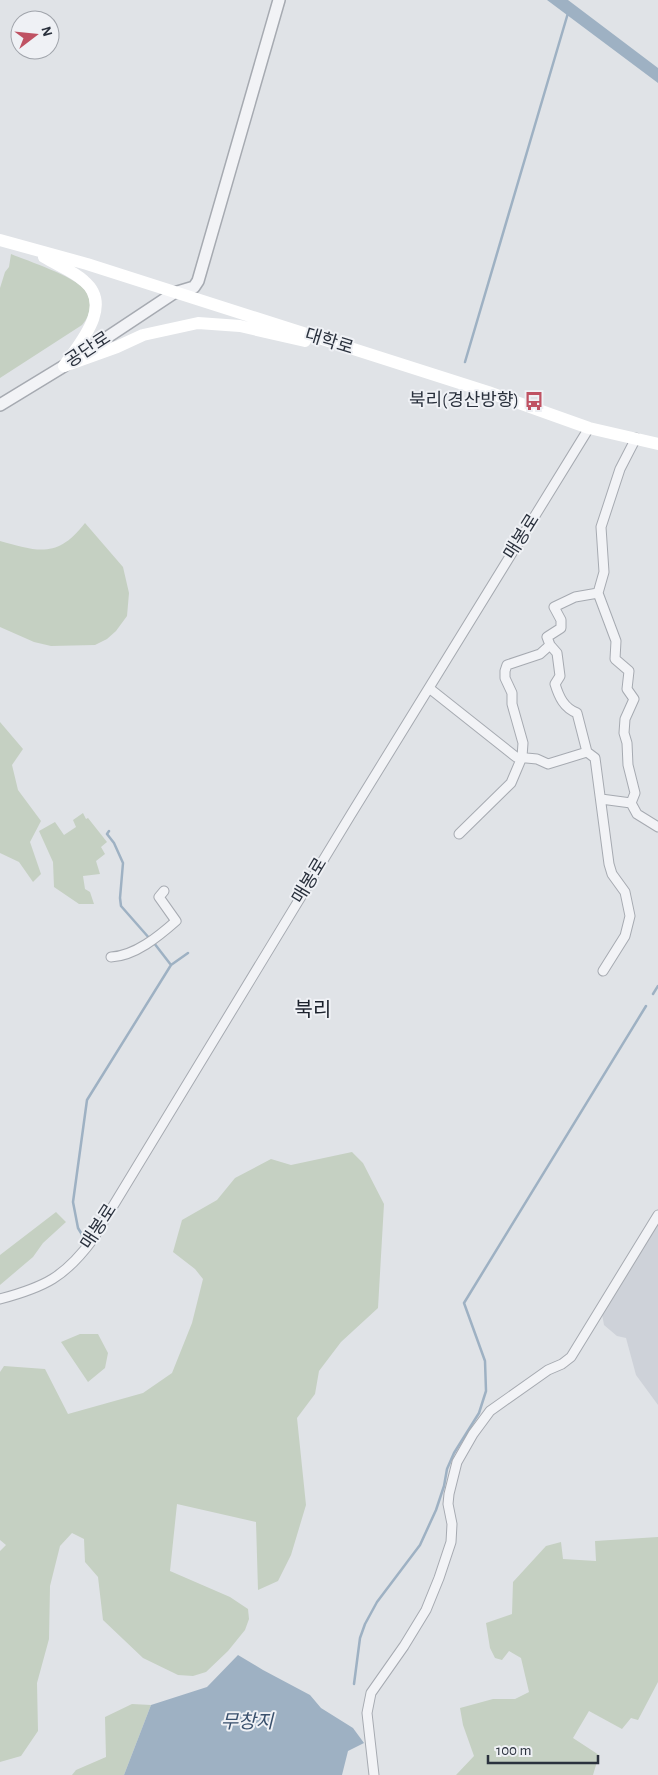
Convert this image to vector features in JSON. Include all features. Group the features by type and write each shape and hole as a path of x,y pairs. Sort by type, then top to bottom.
{"main road":[{"name":"대학로","path":"0,240 87,264 488,392 589,428 658,444"},
{"path":"27,247 86,282 93,292 96,302 90,328 64,366"},
{"path":"64,366 117,347 143,335 198,323 240,326 280,337 364,353"}],"street":[{"name":"공단로","path":"0,405 64,366 174,293 194,287 198,281 280,0"},
{"name":"매봉로","path":"0,1299 31,1291 47,1283 62,1273 87,1248 589,428"},
{"path":"636,438 620,469 601,527 604,572 598,593 616,640 615,659 629,671 627,689 634,699 625,720 624,733 634,793 631,803 637,814 658,827"},
{"path":"598,593 575,597 554,607 561,620 561,628 547,638 556,653 560,676 555,684 557,692 568,709 577,713 587,752 596,758 609,864 612,874 625,892 630,916 625,936 603,971"},
{"path":"459,834 511,782 522,757 523,742 512,704 512,693 504,671 507,665 540,654 550,645"},
{"path":"429,688 516,757 537,759 548,764 587,752"},
{"path":"601,799 631,803"},
{"path":"111,957 121,956 153,940 176,921 162,894"},
{"path":"374,1775 367,1712 371,1693 404,1646 426,1610 439,1578 451,1542 449,1494 457,1462 473,1434 490,1411 548,1370 562,1364 571,1357 658,1215"}],"shaded area":[{"path":"658,1223 658,1405 636,1375 626,1338 617,1336 604,1325 602,1314"}],"green space":[{"path":"11,254 71,279 88,294 90,308 82,325 0,378 0,288 5,272 9,267"},
{"path":"85,523 123,567 129,593 127,616 116,631 107,639 95,645 51,646 34,642 0,627 0,541 26,548 47,549 57,547 66,542"},
{"path":"0,722 23,749 12,765 18,790 41,821 30,842 41,874 33,882 19,862 0,853"},
{"path":"83,813 86,819 88,818 107,842 101,847 105,854 96,861 100,874 83,876 85,889 90,892 94,904 79,904 54,887 53,862 39,831 55,822 64,835 76,827 73,820"},
{"path":"352,1152 363,1163 384,1204 378,1308 341,1342 319,1371 315,1394 297,1418 306,1505 291,1555 278,1581 258,1590 256,1522 177,1504 170,1571 230,1597 248,1609 249,1619 245,1630 228,1651 206,1672 193,1676 178,1675 143,1658 103,1620 98,1577 85,1562 84,1539 72,1533 60,1546 50,1586 49,1639 37,1683 38,1731 21,1756 0,1762 0,1551 6,1545 0,1540 0,1372 4,1366 45,1369 68,1414 143,1393 172,1373 192,1323 203,1279 195,1269 173,1252 182,1220 217,1200 235,1178 271,1159 291,1165"},
{"path":"56,1212 66,1222 43,1243 33,1257 0,1285 0,1255"},
{"path":"80,1334 98,1334 108,1353 105,1368 88,1382 61,1342"},
{"path":"658,1537 658,1682 638,1720 631,1718 622,1729 589,1711 573,1738 599,1755 593,1775 456,1775 474,1756 463,1725 460,1708 493,1699 515,1699 529,1692 521,1658 509,1651 502,1660 495,1658 490,1648 486,1623 512,1614 513,1582 546,1546 561,1542 563,1559 596,1561 595,1541"},
{"path":"132,1704 151,1705 124,1775 72,1775 76,1770 106,1757 105,1717"}],"water":[{"path":"547,0 568,0 658,68 658,83"},
{"name":"무창지","path":"238,1655 310,1695 321,1708 353,1728 364,1743 348,1751 342,1775 124,1775 151,1705 207,1687"}],"waterway":[{"path":"465,362 568,13"},
{"path":"109,831 107,834 114,843 123,863 121,906 150,939"},
{"path":"154,943 171,965"},
{"path":"84,1238 78,1228 73,1202 87,1100 171,965 188,953"},
{"path":"653,994 658,986"},
{"path":"354,1684 360,1638 365,1624 377,1602 420,1545 436,1510 444,1486 447,1469 454,1453 479,1413 486,1391 485,1361 464,1303 646,1006"}],"place":[{"name":"북리(경산방향)","path":"534,401"}],"district":[{"name":"북리","path":"313,1010"}]}
